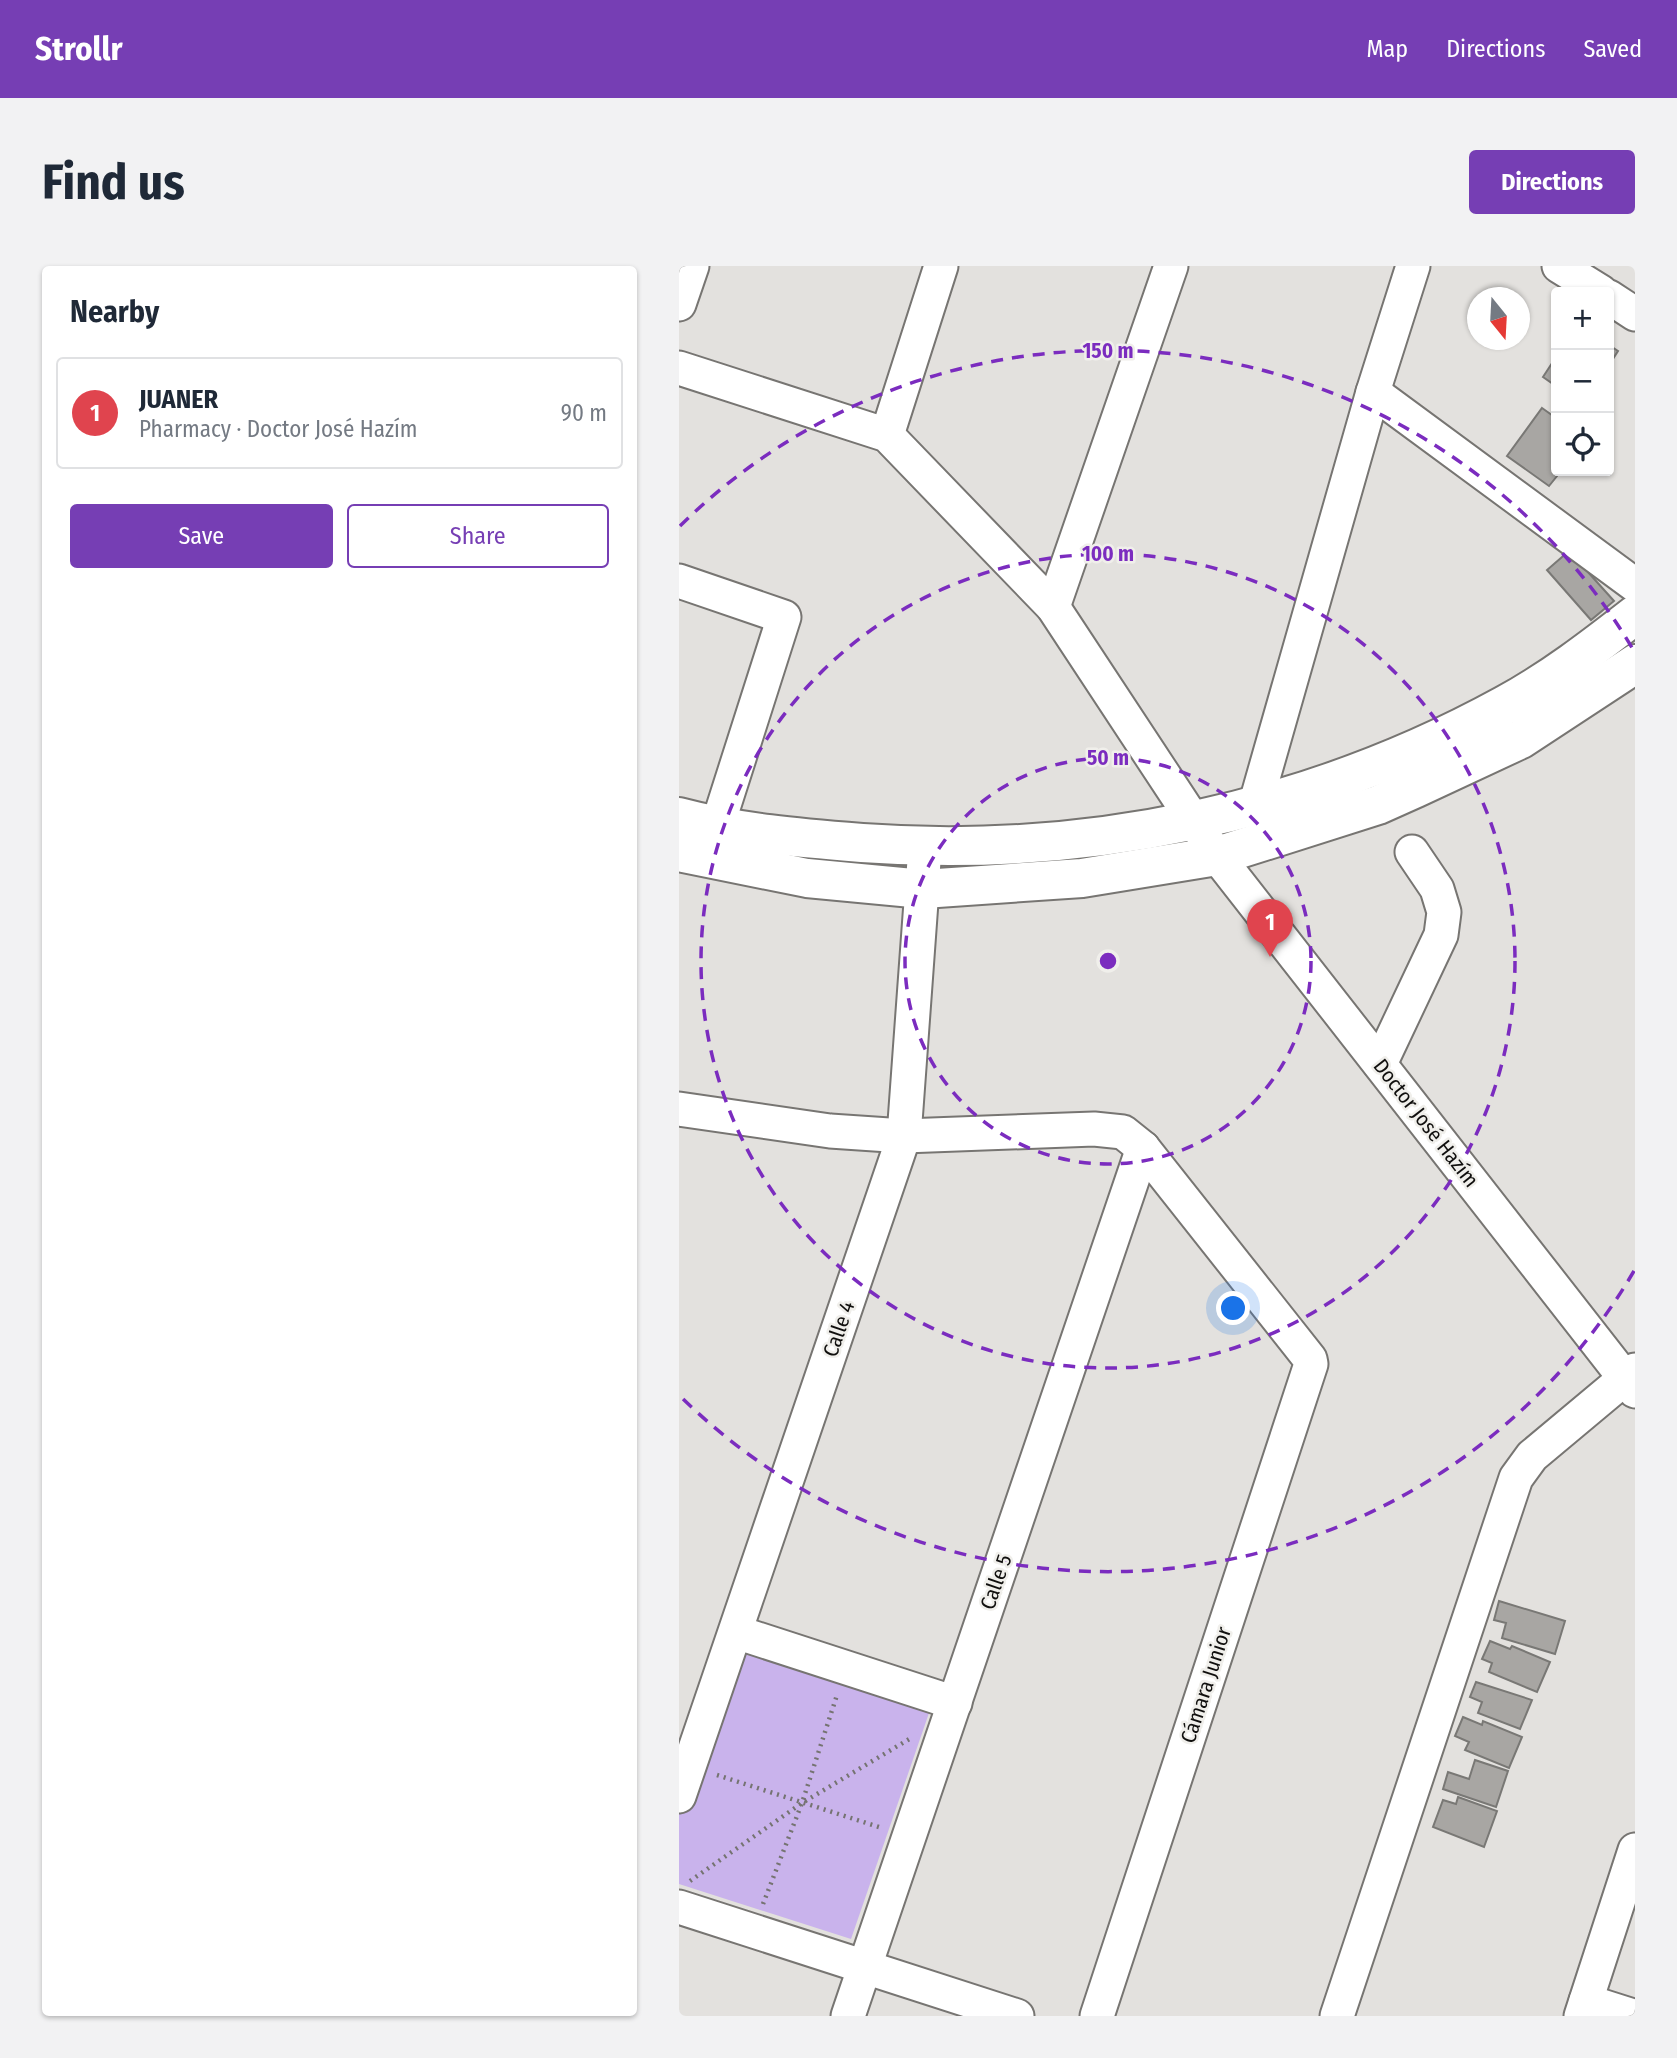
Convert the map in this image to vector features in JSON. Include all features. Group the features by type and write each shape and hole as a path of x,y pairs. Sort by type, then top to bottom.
{"main road":[{"path":"679,817 717,827 812,839 925,847 1023,845 1103,836 1195,821 1339,780 1434,741 1507,704 1588,651 1635,615"},
{"path":"679,852 807,878 923,889 1082,878 1217,856 1378,805 1416,788 1521,740 1634,666"}],"street":[{"path":"679,304 692,266"},
{"path":"679,368 887,435 941,266"},
{"path":"1053,607 1171,266"},
{"path":"1255,806 1373,391 1413,266"},
{"path":"1559,266 1593,287"},
{"path":"1614,300 1635,314"},
{"path":"1373,391 1635,585"},
{"name":"Doctor José Hazím","path":"887,435 1053,607 1217,856 1632,1380"},
{"path":"679,581 784,617 717,827"},
{"name":"Calle 4","path":"679,1797 904,1136 925,847"},
{"path":"1380,1065 1441,935 1444,912 1437,889 1412,852"},
{"path":"679,1109 830,1131 904,1136 1094,1129 1123,1132 1143,1148"},
{"name":"Cámara Junior","path":"1097,2016 1311,1364 1308,1353 1143,1148"},
{"name":"Calle 5","path":"848,2016 1143,1148"},
{"path":"1337,2016 1516,1478 1532,1456 1632,1380"},
{"path":"736,1632 846,1667 953,1709"},
{"path":"1633,2016 1584,2009 1635,1850"},
{"path":"679,1907 1017,2016"}],"path":[{"path":"752,1932 802,1803 846,1667"},
{"path":"679,1888 802,1803 953,1709"},
{"path":"690,1766 909,1836"}],"shaded area":[{"path":"731,1648 921,1702 929,1713 851,1939 679,1884 679,1803"}],"building":[{"path":"1551,365 1551,383 1543,377"},
{"path":"1542,408 1551,414 1551,476 1557,476 1549,486 1507,456"},
{"path":"1569,551 1614,601 1591,620 1547,570"},
{"path":"1499,1601 1565,1621 1555,1654 1502,1638 1506,1623 1494,1620"},
{"path":"1490,1641 1510,1649 1512,1646 1550,1662 1537,1692 1489,1672 1492,1663 1482,1659"},
{"path":"1476,1682 1532,1700 1520,1729 1478,1713 1482,1702 1470,1697"},
{"path":"1463,1717 1482,1725 1483,1721 1522,1737 1509,1768 1465,1750 1469,1742 1455,1736"},
{"path":"1475,1760 1508,1771 1496,1807 1443,1789 1448,1772 1469,1779"},
{"path":"1458,1797 1497,1811 1484,1847 1433,1827 1443,1800 1456,1804"}],"place":[{"name":"JUANER","path":"1270,957"}]}
